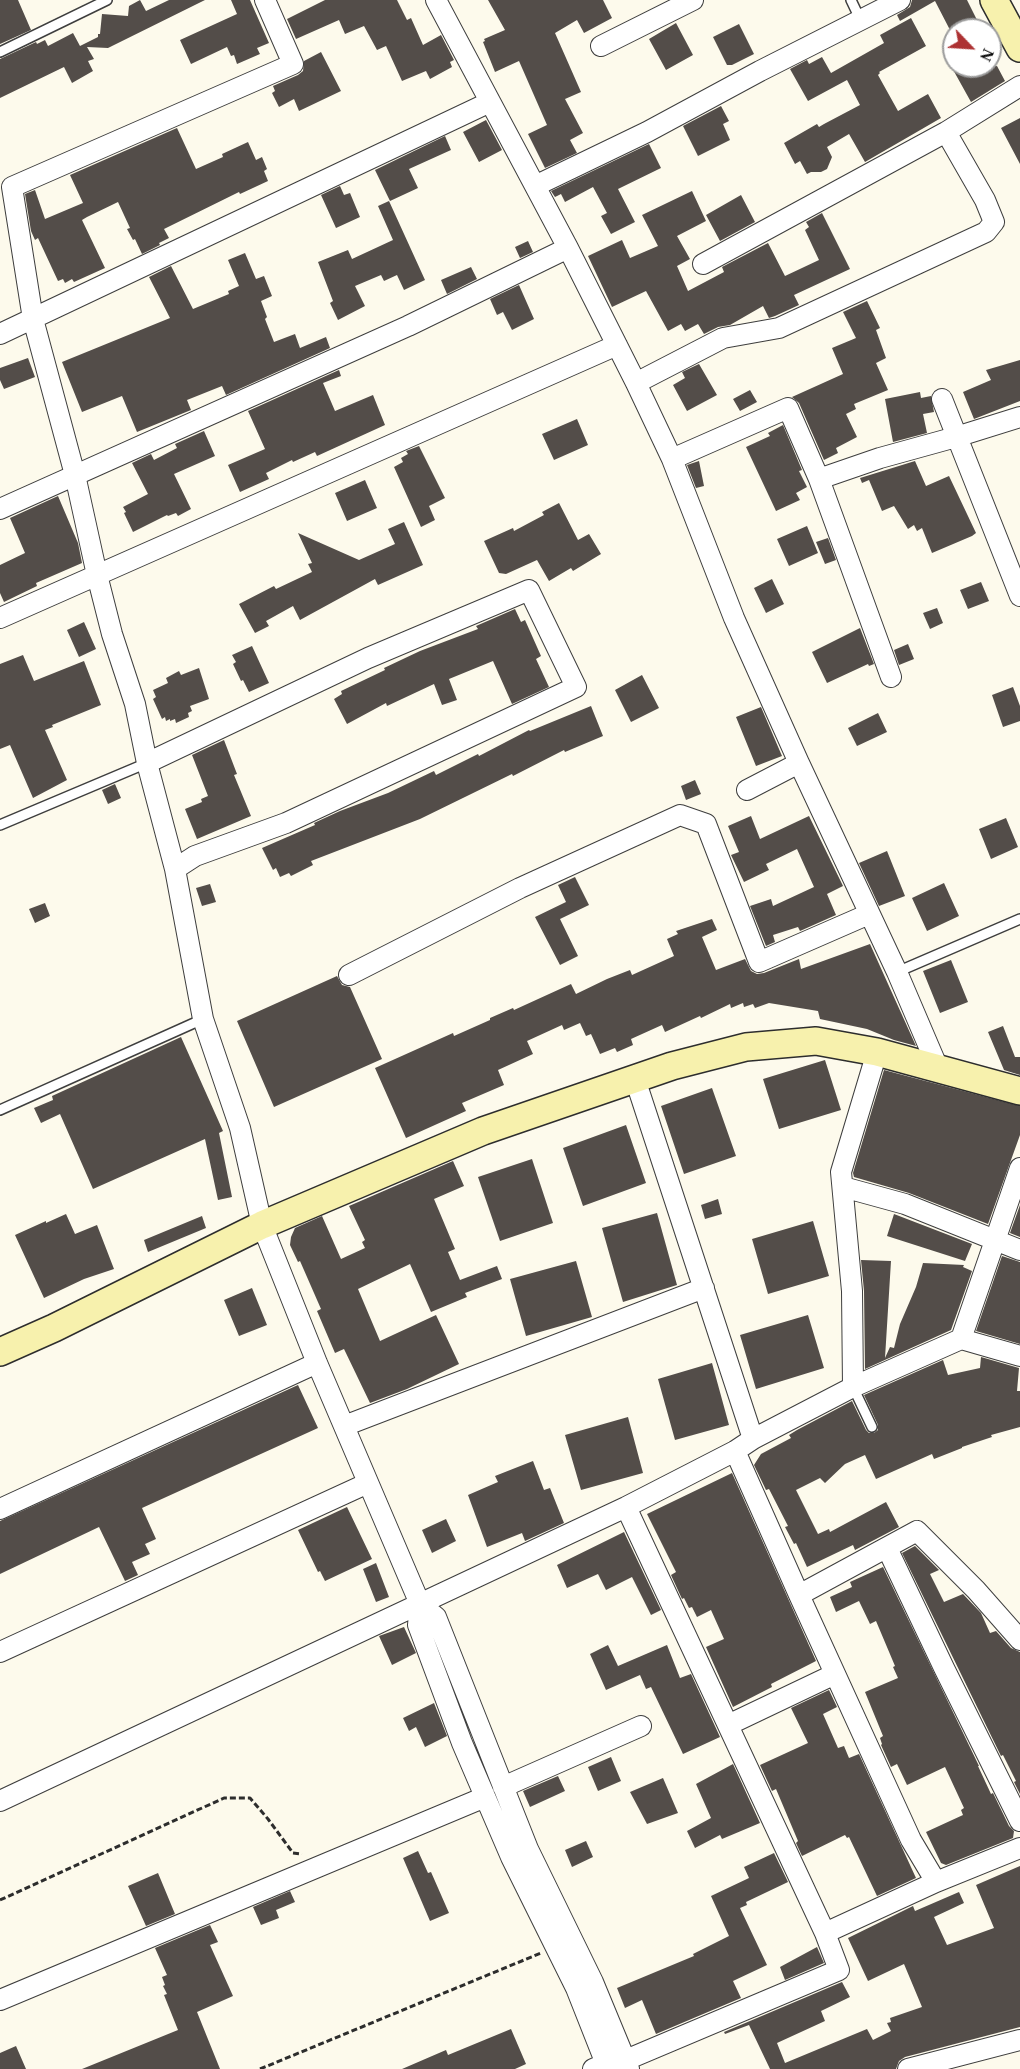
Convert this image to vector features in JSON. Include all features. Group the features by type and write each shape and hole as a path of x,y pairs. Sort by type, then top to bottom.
{"street":[{"path":"266,0 293,64 12,187 33,319 75,475 112,634 135,705 147,763 175,869 203,1019 240,1128 262,1225 316,1363 420,1604 436,1617 528,1850 593,1982 613,2066"},
{"path":"436,0 568,248 672,459 734,618 897,972 938,1068"},
{"path":"601,46 693,0"},
{"path":"535,186 647,132 900,0"},
{"path":"994,0 1020,48"},
{"path":"703,264 946,132 1020,86"},
{"path":"0,334 490,102"},
{"path":"636,383 723,338 778,328 986,232 994,222 985,200 946,132"},
{"path":"0,509 408,326 568,248"},
{"path":"0,618 617,345"},
{"path":"942,399 1020,596"},
{"path":"672,459 789,408 819,479 891,677"},
{"path":"819,479 880,458 1020,417"},
{"path":"147,763 368,658 529,590 576,687 286,823 195,856 175,869"},
{"path":"747,790 799,763"},
{"path":"349,975 520,888 680,815 706,824 759,962 869,914"},
{"path":"0,1352 54,1328 262,1225 483,1131 672,1066 746,1047 816,1041 877,1052 1020,1091"},
{"path":"853,1387 852,1291 841,1172 877,1052"},
{"path":"635,1079 753,1439"},
{"path":"961,1339 1020,1168"},
{"path":"843,1187 905,1204 1020,1250"},
{"path":"344,1426 704,1288"},
{"path":"0,1801 626,1507 853,1387 961,1339 1020,1356"},
{"path":"0,1509 316,1363"},
{"path":"735,1451 911,1840 936,1882"},
{"path":"0,1652 369,1484"},
{"path":"613,2066 839,1970 825,1933 626,1507"},
{"path":"799,1595 918,1531 976,1590 1020,1640"},
{"path":"887,1548 1020,1821"},
{"path":"420,1604 418,1625 462,1743 511,1857 613,2066"},
{"path":"728,1725 835,1674"},
{"path":"503,1787 641,1726"},
{"path":"0,2000 485,1797"},
{"path":"825,1933 936,1882 1020,1848"},
{"path":"908,2069 1020,2040"}],"lane":[{"path":"0,52 107,0"},
{"path":"851,0 860,19"},
{"path":"0,825 147,763"},
{"path":"897,972 1020,919"},
{"path":"0,1110 203,1019"},
{"path":"853,1387 872,1427"}],"path":[{"path":"0,1900 224,1798 250,1798 293,1853 303,1854"},
{"path":"260,2069 556,1947"}],"building":[{"path":"0,0 18,0 31,30 0,44"},
{"path":"140,0 146,11 169,0 205,0 108,48 87,47 94,59 88,61 93,71 72,83 64,67 0,98 0,59 36,42 37,44 45,40 48,46 73,33 80,46 98,37 102,14 128,16 129,6"},
{"path":"231,0 250,0 269,43 257,48 260,54 237,64 234,55 231,56 227,47 191,64 180,40 237,14"},
{"path":"325,0 397,0 407,20 411,18 423,45 441,35 454,60 450,62 452,67 430,79 426,71 402,81 386,46 377,50 364,26 345,34 339,20 296,39 287,19"},
{"path":"488,0 603,0 612,18 584,33 577,20 555,33 581,92 565,99 583,133 570,140 577,153 545,168 528,134 547,125 519,61 495,72 483,42 484,39 505,30"},
{"path":"912,0 967,0 976,18 944,18 935,1 900,21 897,15 910,7"},
{"path":"911,18 926,46 879,72 878,75 898,111 928,94 941,118 865,162 849,134 827,147 832,157 827,169 807,174 800,161 795,164 784,143 817,124 819,127 860,105 847,80 808,101 790,69 807,60 809,64 822,57 831,73 884,43 880,35"},
{"path":"676,23 693,55 666,70 649,39"},
{"path":"739,24 754,54 732,65 727,65 713,37"},
{"path":"321,52 341,91 299,111 294,99 279,107 272,93 275,91 273,86 298,75 303,71 304,61"},
{"path":"1002,75 1005,81 971,102 958,78 1002,78"},
{"path":"721,106 729,121 723,124 730,140 698,156 683,126"},
{"path":"1020,118 1020,164 1001,128"},
{"path":"486,120 502,150 479,162 463,132"},
{"path":"177,128 196,169 248,142 256,160 262,157 267,169 264,171 268,181 240,194 239,192 164,229 169,238 142,254 127,229 130,228 118,202 82,220 105,268 74,282 72,279 65,283 63,279 58,281 38,238 35,240 31,231 25,194 35,190 45,219 83,203 70,175"},
{"path":"445,136 451,150 409,169 418,188 390,201 375,170"},
{"path":"649,144 661,168 618,189 635,222 611,234 601,216 607,213 593,187 565,202 561,194 555,197 551,191"},
{"path":"340,186 344,195 350,193 360,217 336,228 321,195"},
{"path":"692,191 706,221 677,236 690,259 677,266 688,291 724,272 722,267 768,243 785,276 819,260 805,230 809,227 806,222 822,213 850,269 794,295 799,305 775,316 769,318 763,306 730,325 718,327 704,334 698,324 685,331 681,324 668,331 646,291 612,307 588,256 622,240 630,258 658,246 642,215"},
{"path":"741,195 755,222 720,241 706,215"},
{"path":"389,201 425,280 404,290 397,275 384,281 381,275 355,286 365,306 338,320 330,303 333,301 318,262 348,250 352,259 393,240 378,206"},
{"path":"528,241 533,252 520,258 515,247"},
{"path":"245,253 256,279 264,276 272,296 261,301 274,342 295,334 300,348 326,337 330,348 226,395 222,386 187,400 191,410 137,432 122,396 82,412 62,362 170,318 149,277 171,266 193,309 229,294 228,291 239,286 228,260"},
{"path":"471,267 477,279 447,294 441,280"},
{"path":"519,285 534,319 512,330 503,312 497,315 490,299"},
{"path":"867,301 880,328 876,330 886,358 876,363 888,390 854,404 856,409 846,414 857,437 836,448 838,453 824,460 799,403 792,397 843,374 832,348 856,338 843,312"},
{"path":"28,358 35,377 4,389 0,380 0,368"},
{"path":"1020,360 1020,401 974,419 963,392 991,380 986,370"},
{"path":"699,364 717,395 687,411 673,385 685,378 682,372"},
{"path":"339,370 341,376 323,383 335,411 373,395 385,425 317,456 315,452 293,462 292,460 266,473 269,479 240,492 228,465 265,449 248,411"},
{"path":"750,390 757,402 740,411 733,399"},
{"path":"920,392 921,398 931,396 934,412 923,414 927,433 893,442 885,399"},
{"path":"577,419 588,445 554,460 542,434"},
{"path":"783,425 807,487 796,493 800,500 776,511 746,447 770,436 768,433"},
{"path":"204,431 215,456 174,474 191,509 178,516 176,513 167,515 133,532 123,507 148,494 132,463 151,454 154,460 177,448 175,444"},
{"path":"419,446 445,498 429,506 435,520 421,527 394,467 403,462 401,458 408,454 406,451"},
{"path":"699,461 704,486 696,488 687,465"},
{"path":"915,461 926,486 949,476 976,533 932,553 922,528 917,531 914,525 908,529 894,506 882,511 869,480 862,483 860,478"},
{"path":"365,480 377,508 347,521 335,493"},
{"path":"58,496 78,543 82,563 36,583 37,586 4,602 0,593 0,565 25,553 10,518"},
{"path":"559,503 578,540 589,534 601,554 573,571 571,568 549,581 537,560 506,574 499,573 484,541 513,528 514,531 544,515 542,512"},
{"path":"404,522 423,565 378,585 375,579 300,620 293,606 266,621 269,626 255,633 239,604 274,586 276,589 312,572 308,564 312,563 298,533 359,560 395,544 388,529"},
{"path":"807,526 818,553 789,566 777,539"},
{"path":"828,538 836,560 825,564 816,542"},
{"path":"772,579 784,604 766,613 754,588"},
{"path":"981,582 989,601 968,609 960,590"},
{"path":"937,608 943,623 930,629 923,613"},
{"path":"515,609 521,622 525,620 541,656 536,659 549,687 512,704 493,661 449,679 457,700 442,705 434,684 387,706 386,703 347,724 334,699 342,694 341,691 420,651 478,629 476,626"},
{"path":"84,622 96,649 79,657 67,630"},
{"path":"860,628 874,664 869,666 868,664 827,683 812,652"},
{"path":"908,644 914,659 899,665 894,650"},
{"path":"252,646 269,683 249,692 233,664 236,662 232,655"},
{"path":"23,655 34,681 84,661 101,705 45,730 67,780 33,798 10,745 0,749 0,664"},
{"path":"199,668 209,699 190,706 192,711 188,713 189,717 176,723 175,719 166,721 165,717 162,719 153,699 156,697 153,690 168,683 166,678 179,671 181,675"},
{"path":"642,675 659,708 631,722 615,690"},
{"path":"1013,687 1020,706 1020,721 1003,727 992,695"},
{"path":"591,706 603,736 565,752 564,750 420,819 311,861 313,865 291,876 289,873 280,877 276,868 273,870 262,848 315,825 314,823 340,811 388,793 434,771 436,775 529,730"},
{"path":"761,707 782,756 756,766 736,717"},
{"path":"878,713 887,732 857,746 848,728"},
{"path":"224,740 237,774 234,775 251,816 197,839 185,809 202,802 201,799 208,796 192,755"},
{"path":"695,780 701,794 686,800 681,786"},
{"path":"115,784 121,798 108,804 102,790"},
{"path":"751,816 760,839 809,816 843,886 827,894 836,915 800,931 798,927 773,935 775,942 766,946 750,906 771,899 773,906 814,887 797,849 766,864 769,870 744,882 731,855 739,852 728,826"},
{"path":"1006,818 1018,847 991,859 979,829"},
{"path":"887,851 905,896 879,906 859,863"},
{"path":"575,877 589,905 560,919 578,956 560,965 535,917 566,902 558,885"},
{"path":"944,883 959,916 927,931 912,898"},
{"path":"210,884 216,902 202,906 196,888"},
{"path":"45,903 50,916 35,923 29,909"},
{"path":"712,919 717,930 702,937 716,970 745,959 751,971 757,974 799,959 801,969 870,944 916,1046 867,1029 820,1019 818,1011 769,1003 755,1008 753,1004 744,1007 743,1003 731,1008 730,1004 665,1032 662,1025 631,1039 633,1045 617,1052 615,1048 600,1054 591,1034 586,1036 580,1023 564,1030 562,1025 527,1041 533,1054 498,1070 504,1085 462,1103 466,1111 406,1138 375,1068 571,984 576,994 630,970 632,975 674,956 667,939 678,934 676,931"},
{"path":"951,960 968,1002 940,1013 923,971"},
{"path":"337,976 342,985 350,987 382,1059 274,1107 237,1021"},
{"path":"1003,1026 1015,1057 1020,1057 1020,1075 1004,1070 988,1032"},
{"path":"181,1037 223,1131 219,1133 232,1197 218,1200 205,1139 93,1189 60,1114 41,1123 34,1108 53,1100 52,1096"},
{"path":"825,1060 841,1110 779,1129 763,1079"},
{"path":"884,1070 1020,1106 1020,1135 988,1224 909,1193 854,1177 853,1173"},
{"path":"712,1088 736,1156 684,1174 661,1106"},
{"path":"626,1125 646,1183 583,1206 563,1148"},
{"path":"532,1159 553,1223 500,1241 478,1177"},
{"path":"453,1161 464,1186 434,1199 455,1249 448,1252 460,1280 497,1266 502,1279 465,1293 467,1297 431,1312 410,1264 358,1289 380,1341 436,1315 459,1364 407,1389 370,1403 344,1349 335,1353 317,1311 321,1309 300,1261 298,1262 290,1245 291,1237 295,1228 322,1216 341,1259 365,1248 362,1242 365,1240 349,1206"},
{"path":"718,1199 722,1214 705,1219 701,1205"},
{"path":"1020,1205 1020,1237 1010,1233"},
{"path":"657,1213 677,1285 623,1302 602,1228"},
{"path":"66,1214 75,1234 97,1225 114,1269 84,1279 44,1298 15,1235"},
{"path":"894,1214 972,1244 965,1261 887,1236"},
{"path":"202,1216 206,1228 148,1252 144,1240"},
{"path":"813,1221 829,1276 768,1294 752,1239"},
{"path":"1002,1256 1020,1262 1020,1344 976,1331"},
{"path":"861,1260 891,1261 885,1358 890,1347 894,1348 900,1324 916,1287 923,1263 964,1265 963,1267 972,1271 951,1330 865,1369 864,1291"},
{"path":"576,1261 592,1317 526,1336 510,1279"},
{"path":"252,1288 267,1325 239,1336 224,1300"},
{"path":"808,1315 824,1368 756,1389 740,1335"},
{"path":"981,1357 1019,1368 1017,1391 1020,1391 1020,1427 991,1435 992,1437 934,1459 932,1454 876,1479 865,1455 845,1464 825,1483 820,1478 796,1490 818,1534 829,1529 830,1532 886,1502 899,1527 855,1550 853,1545 807,1567 796,1543 794,1544 785,1527 788,1526 769,1489 766,1490 754,1465 761,1454 791,1438 789,1435 797,1430 852,1401 866,1430 874,1433 878,1430 878,1425 864,1395 943,1360 948,1375 980,1368"},
{"path":"712,1363 729,1425 675,1440 658,1379"},
{"path":"298,1385 318,1428 142,1508 156,1539 145,1544 150,1554 132,1562 138,1575 125,1581 99,1527 0,1574 0,1521"},
{"path":"628,1417 643,1473 581,1490 565,1435"},
{"path":"533,1461 544,1490 550,1488 564,1523 525,1541 522,1533 487,1547 468,1495 498,1482 495,1476"},
{"path":"732,1473 816,1661 733,1707 706,1647 724,1639 711,1610 697,1617 692,1607 689,1608 684,1598 682,1599 671,1575 676,1572 647,1514"},
{"path":"347,1507 372,1559 325,1581 320,1571 318,1572 298,1530"},
{"path":"446,1519 456,1541 432,1553 422,1530"},
{"path":"624,1532 661,1610 651,1615 632,1577 606,1590 598,1574 567,1588 557,1565"},
{"path":"915,1546 939,1570 930,1574 944,1602 963,1594 981,1613 990,1633 996,1631 1011,1648 1020,1652 1020,1794 1014,1782 1016,1781 1003,1755 1001,1756 902,1553"},
{"path":"376,1563 389,1597 376,1602 363,1569"},
{"path":"883,1567 991,1794 993,1793 1009,1826 1014,1831 1013,1838 946,1865 941,1863 926,1832 963,1815 961,1810 964,1808 945,1767 907,1785 897,1764 891,1767 881,1745 880,1738 883,1736 865,1692 898,1678 893,1667 895,1666 876,1621 870,1624 859,1601 836,1612 830,1597 852,1587 850,1582"},
{"path":"404,1627 416,1653 392,1665 379,1636"},
{"path":"608,1645 618,1666 667,1645 680,1678 691,1674 720,1737 683,1754 651,1687 646,1689 640,1675 606,1690 590,1654"},
{"path":"829,1690 837,1707 823,1714 838,1748 844,1746 849,1758 859,1754 916,1878 877,1896 849,1837 845,1835 802,1856 776,1789 772,1791 760,1765 808,1743 791,1708"},
{"path":"434,1703 447,1736 425,1747 416,1727 409,1731 403,1718"},
{"path":"611,1757 621,1781 598,1791 588,1767"},
{"path":"733,1764 760,1823 722,1839 720,1835 695,1848 687,1831 711,1818 696,1784"},
{"path":"558,1776 565,1791 530,1807 523,1791"},
{"path":"663,1778 678,1813 647,1824 630,1792"},
{"path":"586,1841 593,1857 572,1867 565,1850"},
{"path":"418,1851 428,1873 431,1872 449,1913 430,1921 403,1858"},
{"path":"774,1853 788,1882 746,1902 747,1905 740,1908 767,1965 733,1981 741,1998 656,2034 642,2000 625,2008 617,1988 694,1956 693,1954 729,1936 711,1896 749,1878 744,1867"},
{"path":"1020,1866 1020,2027 905,2057 899,2061 896,2069 770,2069 749,2025 725,2034 724,2032 842,1982 850,1997 821,2011 825,2021 777,2043 785,2063 867,2029 873,2040 891,2031 887,2023 891,2022 890,2018 922,2007 904,1964 868,1981 848,1938 913,1906 915,1911 959,1892 964,1903 934,1917 947,1945 994,1928 976,1885"},
{"path":"158,1873 175,1914 146,1926 128,1886"},
{"path":"290,1891 295,1902 276,1910 279,1918 261,1925 253,1907"},
{"path":"210,1925 218,1942 210,1945 233,1996 197,2012 220,2069 82,2069 178,2030 164,1995 167,1994 162,1977 167,1975 155,1948"},
{"path":"817,1947 824,1963 785,1980 780,1967"},
{"path":"511,2029 526,2064 515,2069 402,2069 446,2050 448,2055"},
{"path":"16,2046 26,2069 0,2069 0,2053"}]}
